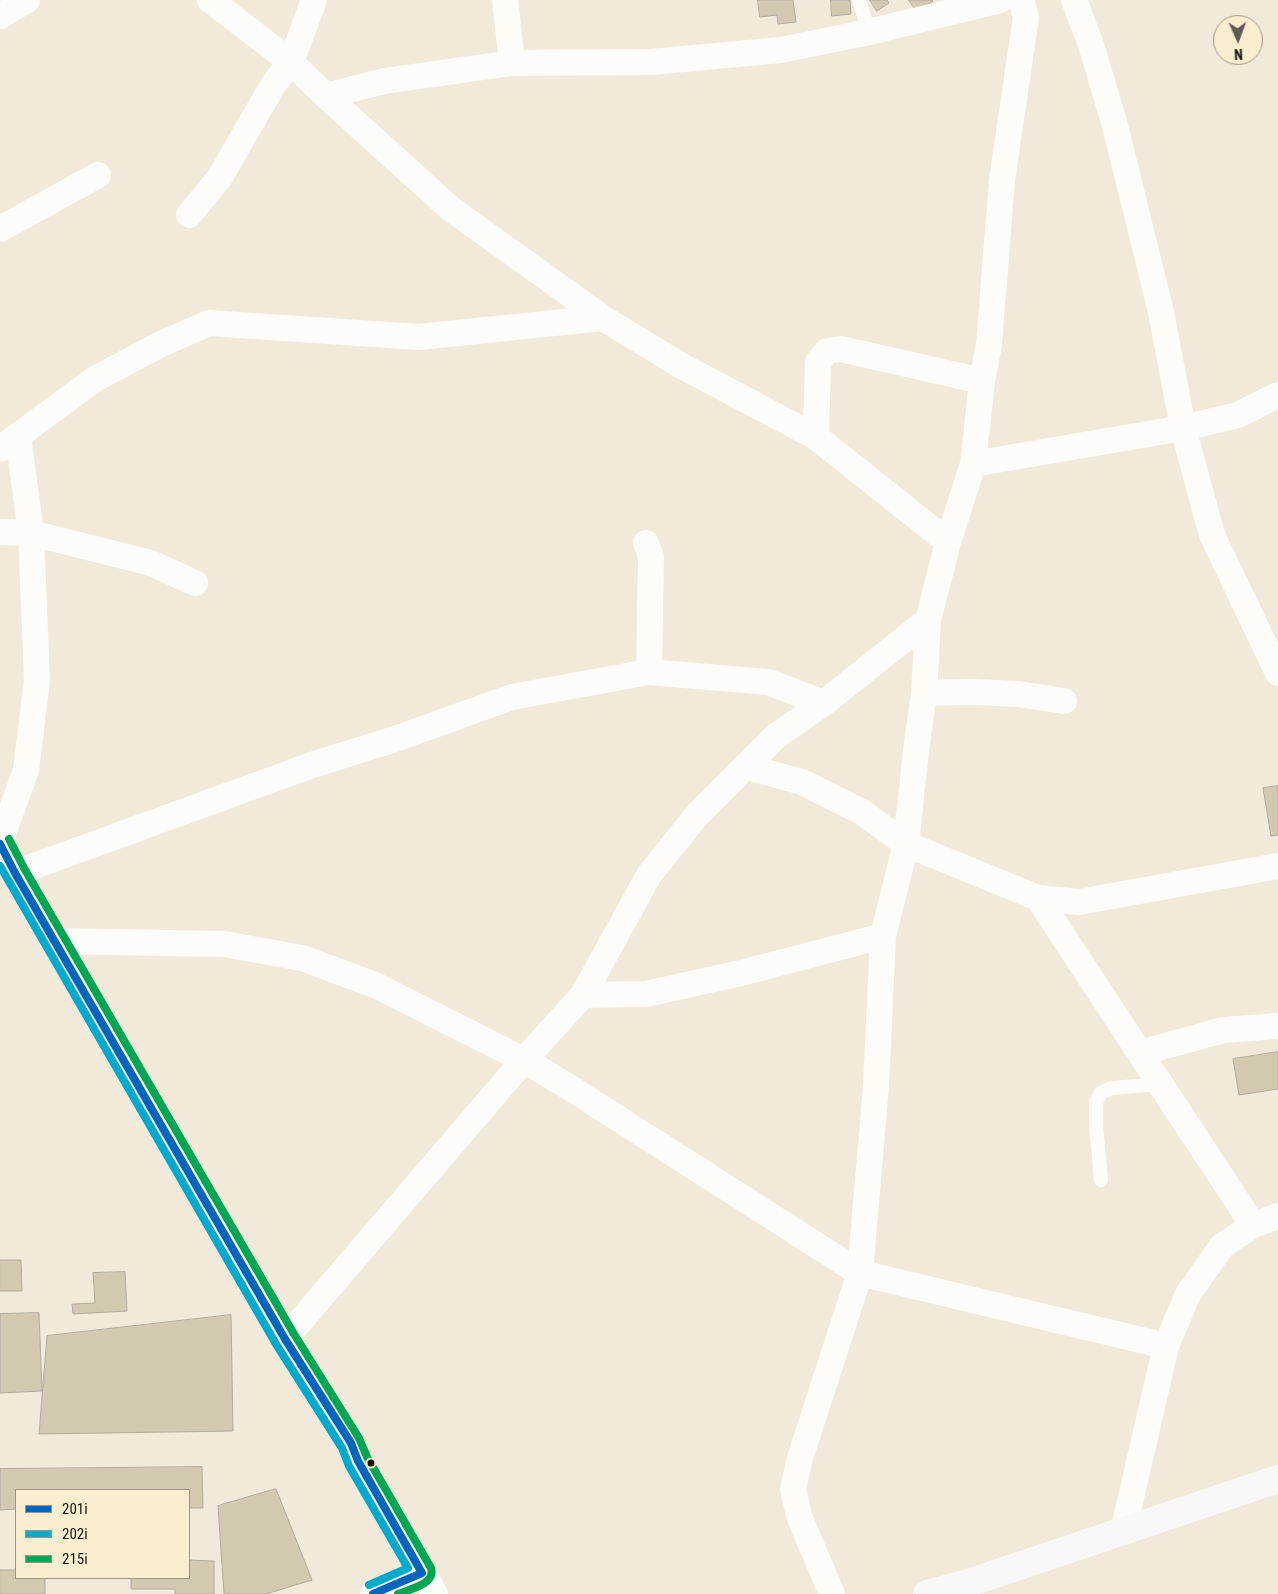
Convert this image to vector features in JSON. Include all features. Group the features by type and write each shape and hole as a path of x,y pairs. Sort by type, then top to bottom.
{"street":[{"path":"0,16 27,0"},
{"path":"210,0 290,62 451,209 603,318 680,365 816,437 948,542"},
{"path":"189,215 220,178 273,86 290,62 314,0"},
{"path":"505,0 512,63"},
{"path":"326,96 384,81 512,63 651,62 781,50 869,32 1000,0"},
{"path":"832,1594 799,1516 793,1489 800,1458 860,1273 876,1086 883,936 906,844 924,693 928,620 948,542 973,464 982,380 989,344 1002,180 1026,17 1021,0"},
{"path":"1074,0 1091,45 1114,122 1161,312 1183,428 1212,535 1278,673"},
{"path":"0,229 98,175"},
{"path":"373,1594 429,1584 358,1461 351,1443 285,1339 15,873 0,843 26,770 37,680 31,533 9,443 95,379 161,344 209,323 419,337 603,318"},
{"path":"816,437 818,362 827,351 841,349 982,380"},
{"path":"973,464 1183,428 1238,415 1278,395"},
{"path":"0,532 31,533 151,563 195,583"},
{"path":"646,544 651,557 649,672"},
{"path":"285,1339 524,1060 583,995 649,875 697,815 776,736 824,703 928,620"},
{"path":"15,873 312,765 395,739 512,697 649,672 768,682 824,703"},
{"path":"924,693 974,692 1064,701"},
{"path":"746,767 802,782 862,812 906,844 1038,898 1079,902 1278,866"},
{"path":"1038,898 1253,1225"},
{"path":"583,995 646,994 741,973 883,936"},
{"path":"55,941 224,944 302,958 375,985 524,1060 860,1273 1166,1346"},
{"path":"1140,1053 1223,1030 1278,1026"},
{"path":"1123,1532 1166,1346 1188,1294 1222,1246 1253,1225 1278,1216"},
{"path":"927,1594 968,1583 1278,1479"}],"lane":[{"path":"859,0 869,32"},
{"path":"1101,1180 1096,1126 1096,1102 1101,1093 1111,1088 1161,1084"}],"building":[{"path":"758,0 793,0 796,22 778,24 777,15 760,17"},
{"path":"831,0 850,0 851,14 832,16"},
{"path":"870,0 887,0 889,3 877,11"},
{"path":"909,0 932,0 933,1 917,12"},
{"path":"1278,786 1278,835 1271,836 1263,788"},
{"path":"1278,1052 1278,1089 1239,1095 1233,1059"},
{"path":"0,1260 21,1260 22,1291 0,1291"},
{"path":"125,1272 127,1311 73,1314 72,1304 95,1303 93,1273"},
{"path":"39,1313 42,1391 0,1393 0,1314"},
{"path":"231,1315 233,1431 39,1434 47,1336"},
{"path":"202,1467 203,1508 190,1508 190,1489 15,1489 15,1509 0,1510 0,1469"},
{"path":"276,1489 312,1580 266,1594 224,1594 218,1506"},
{"path":"190,1560 214,1561 214,1594 175,1594 175,1589 131,1589 131,1579 190,1579"},
{"path":"0,1570 15,1570 15,1579 45,1579 45,1594 0,1594"}],"transit line":[{"name":"215i","path":"9,839 294,1334 359,1438 367,1457 431,1568 432,1574 426,1582 398,1594"},
{"name":"201i","path":"0,844 285,1339 351,1443 358,1461 422,1573 373,1594"},
{"name":"202i","path":"0,866 276,1344 342,1448 349,1466 408,1568 369,1585"}]}
